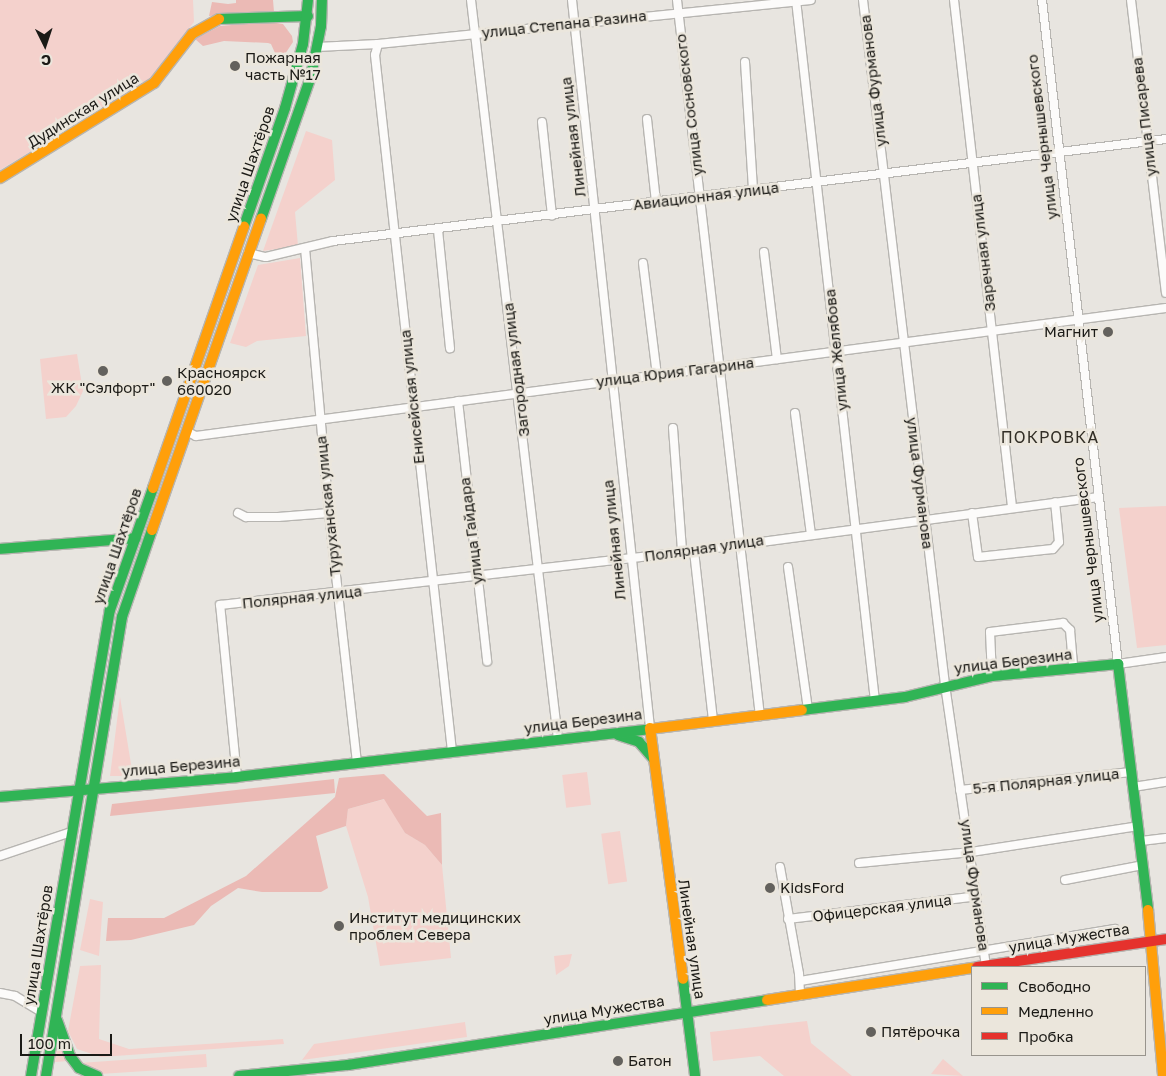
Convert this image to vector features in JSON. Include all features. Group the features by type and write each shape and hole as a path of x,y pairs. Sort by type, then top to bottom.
{"main road":[{"name":"улица Шахтёров","path":"31,1076 78,789 110,610 254,201 303,44 308,16 308,0"},
{"name":"улица Шахтёров","path":"46,1076 122,617 311,76 317,47 322,0"},
{"name":"Дудинская улица","path":"0,178 154,83 192,34 203,26 220,19 308,16"},
{"path":"0,549 136,538"},
{"name":"улица Березина","path":"0,797 238,776 613,734 875,701 913,695 945,685 992,676 1118,664"},
{"name":"улица Чернышевского","path":"1118,664 1152,940 1163,1076"},
{"name":"Линейная улица","path":"650,728 695,1076"},
{"path":"613,734 639,742 654,760"},
{"name":"улица Мужества","path":"981,966 1166,938"},
{"name":"улица Мужества","path":"239,1076 348,1066 971,968"},
{"path":"55,1015 70,1056 80,1068 97,1076"}],"street":[{"name":"Загородная улица","path":"471,0 540,568 558,740"},
{"name":"Линейная улица","path":"572,0 596,209 650,728"},
{"name":"улица Сосновского","path":"677,0 760,716"},
{"name":"улица Степана Разина","path":"317,47 378,44 811,0"},
{"name":"улица Фурманова","path":"864,0 945,685 971,852 984,952 981,966"},
{"name":"Заречная улица","path":"954,0 1012,506"},
{"name":"улица Чернышевского","path":"1042,0 1118,664"},
{"name":"улица Писарева","path":"1131,0 1146,141 1166,293"},
{"name":"улица Желябова","path":"796,1 875,701"},
{"name":"Енисейская улица","path":"378,44 375,54 396,234 412,406 452,751"},
{"path":"746,62 753,190"},
{"path":"647,119 656,202"},
{"path":"542,122 552,215"},
{"name":"Авиационная улица","path":"248,253 266,257 333,241 700,198 972,162 1166,139"},
{"path":"438,230 450,348"},
{"name":"Туруханская улица","path":"305,248 319,418 357,763"},
{"path":"764,252 777,359"},
{"path":"643,263 657,375"},
{"name":"улица Юрия Гагарина","path":"186,431 196,436 319,418 1166,308"},
{"name":"улица Гайдара","path":"458,401 487,661"},
{"path":"795,414 812,534"},
{"path":"673,428 682,552"},
{"name":"Полярная улица","path":"238,776 220,606 338,594 540,568 694,551 925,520 1012,506 1098,497"},
{"path":"972,513 978,557 1053,548 1059,542 1055,502"},
{"path":"238,513 246,517 278,517 329,513"},
{"path":"694,551 712,721"},
{"path":"788,567 808,710"},
{"path":"992,676 990,632 1063,623 1070,630 1073,668"},
{"name":"улица Березина","path":"1118,664 1166,657"},
{"name":"5-я Полярная улица","path":"960,790 1131,772"},
{"name":"5-я Полярная улица","path":"1133,787 1166,782"},
{"path":"859,863 971,852 1138,826"},
{"path":"0,856 71,832"},
{"path":"1141,841 1166,838"},
{"path":"1066,880 1143,865"},
{"path":"780,867 800,981 800,996"},
{"name":"Офицерская улица","path":"788,919 977,896"},
{"path":"800,981 1115,929"},
{"path":"0,993 15,996 42,1012"}],"shaded area":[{"path":"0,0 193,0 194,22 151,78 0,170"},
{"path":"236,0 273,0 274,12 209,16 212,2 228,4 236,3"},
{"path":"270,22 283,24 292,36 293,42 285,54 275,53 271,44 268,43 224,41 203,46 195,39 220,26"},
{"path":"306,131 332,140 335,180 295,212 298,246 263,251"},
{"path":"300,258 306,336 257,341 246,347 230,343 258,265"},
{"path":"77,354 83,391 76,406 66,417 46,419 40,359"},
{"path":"1166,506 1166,645 1137,648 1119,508"},
{"path":"120,697 133,776 110,776"},
{"path":"587,772 591,805 566,808 562,775"},
{"path":"384,774 427,816 441,813 442,865 425,845 405,833 384,799 348,809 346,826 316,836 328,888 321,892 262,892 238,888 211,906 194,925 131,940 106,941 108,918 164,918 246,876 335,797 339,778"},
{"path":"334,779 335,793 110,816 112,804"},
{"path":"385,799 405,833 425,845 442,865 451,958 380,966 368,897 346,826 348,809"},
{"path":"620,831 627,882 608,884 601,834"},
{"path":"90,899 103,902 99,956 80,950"},
{"path":"572,954 569,966 556,975 554,956"},
{"path":"101,965 99,1039 129,1049 283,1039 284,1044 101,1057 77,1049 68,1031 80,966"},
{"path":"807,1021 811,1043 852,1076 784,1076 760,1056 713,1061 710,1032"},
{"path":"465,1022 467,1037 302,1060 314,1044"},
{"path":"59,1036 68,1061 55,1062"},
{"path":"206,1054 207,1067 100,1074 80,1063"},
{"path":"943,1059 963,1076 931,1074"}],"traffic: fast":[{"path":"244,226 285,108 303,44 308,0"},
{"path":"261,219 311,76 321,26 322,0"},
{"path":"219,19 308,16"},
{"path":"31,1076 110,610 153,488"},
{"path":"46,1076 122,617 152,530"},
{"path":"0,549 136,538"},
{"path":"802,710 905,697 992,676 1118,664 1148,910"},
{"path":"0,797 237,777 650,729"},
{"path":"618,735 639,742 654,759"},
{"path":"683,979 695,1076"},
{"path":"239,1076 348,1065 767,1000"},
{"path":"57,1020 70,1056 79,1068 97,1076"}],"traffic: slow":[{"path":"0,178 154,83 192,34 219,19"},
{"path":"152,530 261,219"},
{"path":"153,488 244,226"},
{"path":"650,729 802,710"},
{"path":"650,728 683,979"},
{"path":"1148,910 1163,1076"},
{"path":"767,1000 971,968"}],"traffic: jam":[{"path":"984,966 1166,939"}],"place":[{"name":"Пожарная часть №17","path":"235,66"},
{"name":"Магнит","path":"1108,332"},
{"name":"ЖК \"Сэлфорт\"","path":"103,371"},
{"name":"Красноярск 660020","path":"167,381"},
{"name":"KidsFord","path":"770,888"},
{"name":"Институт медицинских проблем Севера","path":"339,926"},
{"name":"Пятёрочка","path":"871,1032"},
{"name":"Батон","path":"618,1061"}],"district":[{"name":"ПОКРОВКА","path":"1050,437"}]}
